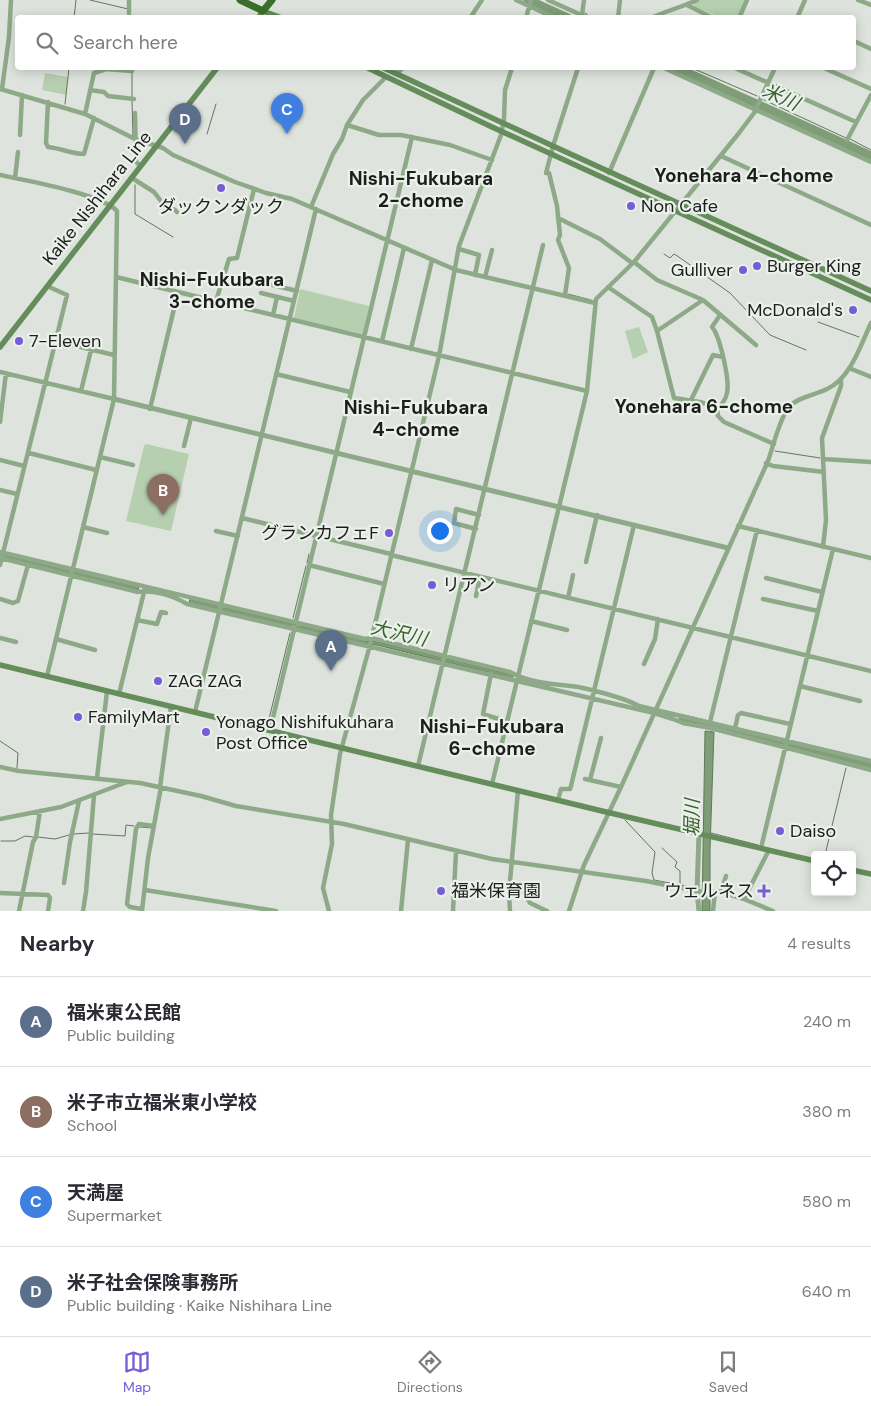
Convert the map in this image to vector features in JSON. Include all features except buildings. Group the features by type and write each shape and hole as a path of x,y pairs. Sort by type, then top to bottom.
{"highway":[{"path":"240,0 261,14 272,0"}],"main road":[{"name":"Kaike Nishihara Line","path":"0,346 216,70"},
{"path":"372,70 502,131 609,172 871,292"},
{"path":"388,70 503,123 552,150 676,211 871,300"},
{"path":"0,665 811,860"},
{"path":"856,871 871,874"}],"street":[{"path":"11,0 9,37 1,89 85,114 135,140 157,147 254,189 292,199 456,270 595,303"},
{"path":"128,0 129,13"},
{"path":"472,15 482,0"},
{"path":"516,0 530,4 550,15"},
{"path":"548,0 582,15 584,0"},
{"path":"618,15 620,0"},
{"path":"658,15 697,0"},
{"path":"740,15 747,0"},
{"path":"800,15 805,0"},
{"path":"858,0 871,5"},
{"path":"687,5 703,15"},
{"path":"856,42 871,49"},
{"path":"85,114 94,73 103,70"},
{"path":"119,70 132,71"},
{"path":"396,74 401,70"},
{"path":"329,911 323,888 332,844 331,815 340,754 370,642 439,356 459,249 502,131 505,90 511,70"},
{"path":"565,295 569,268 558,240 560,235 558,218 549,174 546,172 577,70"},
{"path":"609,172 653,70"},
{"path":"669,70 757,108 871,162"},
{"path":"739,70 856,122"},
{"path":"492,784 587,391 596,299 633,262 721,156 757,108 774,70"},
{"path":"828,70 871,89"},
{"path":"311,207 347,125 363,100 386,77"},
{"path":"90,90 104,92 108,96 134,99"},
{"path":"20,135 22,95"},
{"path":"847,140 871,95"},
{"path":"48,102 46,144 48,147 59,149 62,152 84,154 94,118"},
{"path":"135,113 136,162 141,166"},
{"path":"347,125 379,134 412,137 450,144 492,160"},
{"path":"270,730 412,137"},
{"path":"15,178 18,152"},
{"path":"721,156 871,225"},
{"path":"0,176 60,188 110,206 117,211 114,399 47,676"},
{"path":"132,178 154,192 164,205 177,212"},
{"path":"216,301 229,259 237,258 254,189"},
{"path":"196,712 316,209"},
{"path":"558,218 600,239 657,280 703,300 756,345"},
{"path":"418,766 543,245"},
{"path":"382,341 404,248"},
{"path":"459,249 480,255 475,275"},
{"path":"485,277 492,250"},
{"path":"410,348 432,260"},
{"path":"116,277 587,391"},
{"path":"265,284 297,291"},
{"path":"0,565 67,295 47,286"},
{"path":"608,287 652,316 676,399 701,402 716,409 718,416 724,422 774,444"},
{"path":"150,409 178,292"},
{"path":"261,293 294,301"},
{"path":"273,315 277,297"},
{"path":"658,332 703,300"},
{"path":"716,409 720,407 727,393 723,357 717,335 712,327 720,315"},
{"path":"569,911 581,873 596,836 621,787 738,526 770,465 781,421 788,407 801,399 828,389 841,380 871,323"},
{"path":"56,341 114,355"},
{"path":"81,391 91,350"},
{"path":"690,400 713,356 723,357"},
{"path":"849,368 871,377"},
{"path":"0,372 728,548"},
{"path":"0,422 6,373"},
{"path":"276,374 350,392"},
{"path":"822,547 826,520 822,460 823,432 841,388 841,380"},
{"path":"184,446 191,418"},
{"path":"29,453 96,470"},
{"path":"100,457 133,465"},
{"path":"0,460 24,466"},
{"path":"822,460 871,462"},
{"path":"770,465 824,472"},
{"path":"0,490 17,494"},
{"path":"476,530 454,524 456,509 479,514"},
{"path":"586,562 597,515"},
{"path":"242,518 465,574 871,671"},
{"path":"558,800 561,789 570,788 634,525"},
{"path":"83,526 107,533"},
{"path":"738,526 871,558"},
{"path":"710,722 757,530"},
{"path":"216,531 238,536"},
{"path":"760,848 832,549"},
{"path":"2,552 144,588 179,599 187,604 365,639 443,663 593,695 629,700 639,706 683,723 871,761"},
{"path":"1,558 138,592 144,588 221,604 363,646 370,642 445,656 510,672 518,678"},
{"path":"0,599 18,602 28,565"},
{"path":"309,565 384,584"},
{"path":"568,598 573,575"},
{"path":"476,596 480,577"},
{"path":"766,578 822,592"},
{"path":"119,694 144,588"},
{"path":"763,600 818,611"},
{"path":"137,620 157,624 161,612 166,613"},
{"path":"644,664 655,639 658,619"},
{"path":"531,622 568,630"},
{"path":"0,638 16,642"},
{"path":"56,639 95,650"},
{"path":"491,674 483,714 508,722"},
{"path":"800,686 860,701"},
{"path":"97,778 107,691"},
{"path":"154,826 139,824 136,827 128,907 141,909 154,826 160,787 171,706"},
{"path":"654,711 735,728 871,770"},
{"path":"735,728 738,715 741,713 790,724"},
{"path":"601,738 588,780 621,787"},
{"path":"0,767 19,771 128,781 201,796 236,806 331,822 512,863 646,881 697,891 721,892 772,911"},
{"path":"0,819 79,802 128,781"},
{"path":"510,911 510,883 518,790"},
{"path":"83,911 94,795"},
{"path":"64,882 79,802"},
{"path":"19,911 40,811"},
{"path":"699,911 697,891 701,834"},
{"path":"401,911 408,840"},
{"path":"744,899 768,850"},
{"path":"453,911 456,851"},
{"path":"721,892 726,876"},
{"path":"510,883 525,894 530,903 547,911"},
{"path":"144,890 258,910 276,911"},
{"path":"712,892 713,911"},
{"path":"0,893 49,896 48,911"}],"shaded area":[{"path":"700,0 745,0 739,15 714,15 694,6 694,3"},
{"path":"45,73 68,77 66,95 42,90"},
{"path":"300,289 369,306 363,334 294,318"},
{"path":"639,327 648,352 633,359 625,331"},
{"path":"146,444 189,454 171,531 126,521"},
{"path":"0,553 139,586 138,590 0,557"},
{"path":"190,599 514,675 512,678 377,645 365,644 189,603"},
{"path":"705,731 714,732 710,911 702,911"}],"waterway":[{"path":"74,15 76,0"},
{"path":"90,0 128,9"},
{"name":"米川","path":"528,0 561,15"},
{"path":"65,104 69,70"},
{"name":"米川","path":"681,70 871,156"},
{"path":"697,70 757,96"},
{"path":"132,73 132,97"},
{"path":"764,100 846,138"},
{"path":"132,101 133,137"},
{"path":"207,134 216,104"},
{"path":"850,139 871,150"},
{"path":"135,185 135,214 173,237"},
{"path":"664,254 670,258 674,254 676,255 730,293 770,335 806,350"},
{"path":"568,294 591,300"},
{"path":"818,322 859,337"},
{"path":"775,451 820,458"},
{"path":"307,563 309,554"},
{"path":"293,618 306,566"},
{"path":"268,723 290,633"},
{"path":"683,719 871,764"},
{"path":"0,741 18,753 17,768"},
{"path":"826,851 846,768"},
{"path":"625,820 655,852 652,873 654,880 691,887"},
{"path":"92,834 125,836 126,825 134,826"},
{"path":"140,827 152,828"},
{"path":"74,834 89,833"},
{"name":"堀川","path":"711,833 758,845"},
{"path":"38,837 55,839 69,835"},
{"path":"1,841 15,841 25,836 33,837"},
{"path":"662,848 677,862 675,867 680,871 680,885"}],"place":[{"name":"天満屋","path":"287,134"},
{"name":"米子社会保険事務所","path":"185,144"},
{"name":"ダックンダック","path":"221,188"},
{"name":"Non Cafe","path":"631,206"},
{"name":"Burger King","path":"757,266"},
{"name":"Gulliver","path":"743,270"},
{"name":"McDonald's","path":"853,310"},
{"name":"7-Eleven","path":"19,341"},
{"name":"米子市立福米東小学校","path":"163,515"},
{"name":"グランカフェF","path":"389,533"},
{"name":"リアン","path":"432,585"},
{"name":"福米東公民館","path":"331,671"},
{"name":"ZAG ZAG","path":"158,681"},
{"name":"FamilyMart","path":"78,717"},
{"name":"Yonago Nishifukuhara Post Office","path":"206,732"},
{"name":"Daiso","path":"780,831"},
{"name":"福米保育園","path":"441,891"},
{"name":"ウェルネス","path":"764,891"}],"district":[{"name":"Yonehara 4-chome","path":"744,175"},
{"name":"Nishi-Fukubara 2-chome","path":"421,189"},
{"name":"Nishi-Fukubara 3-chome","path":"212,290"},
{"name":"Yonehara 6-chome","path":"704,406"},
{"name":"Nishi-Fukubara 4-chome","path":"416,418"},
{"name":"Nishi-Fukubara 6-chome","path":"492,737"}],"water label":[{"name":"大沢川","path":"399,633"}]}
